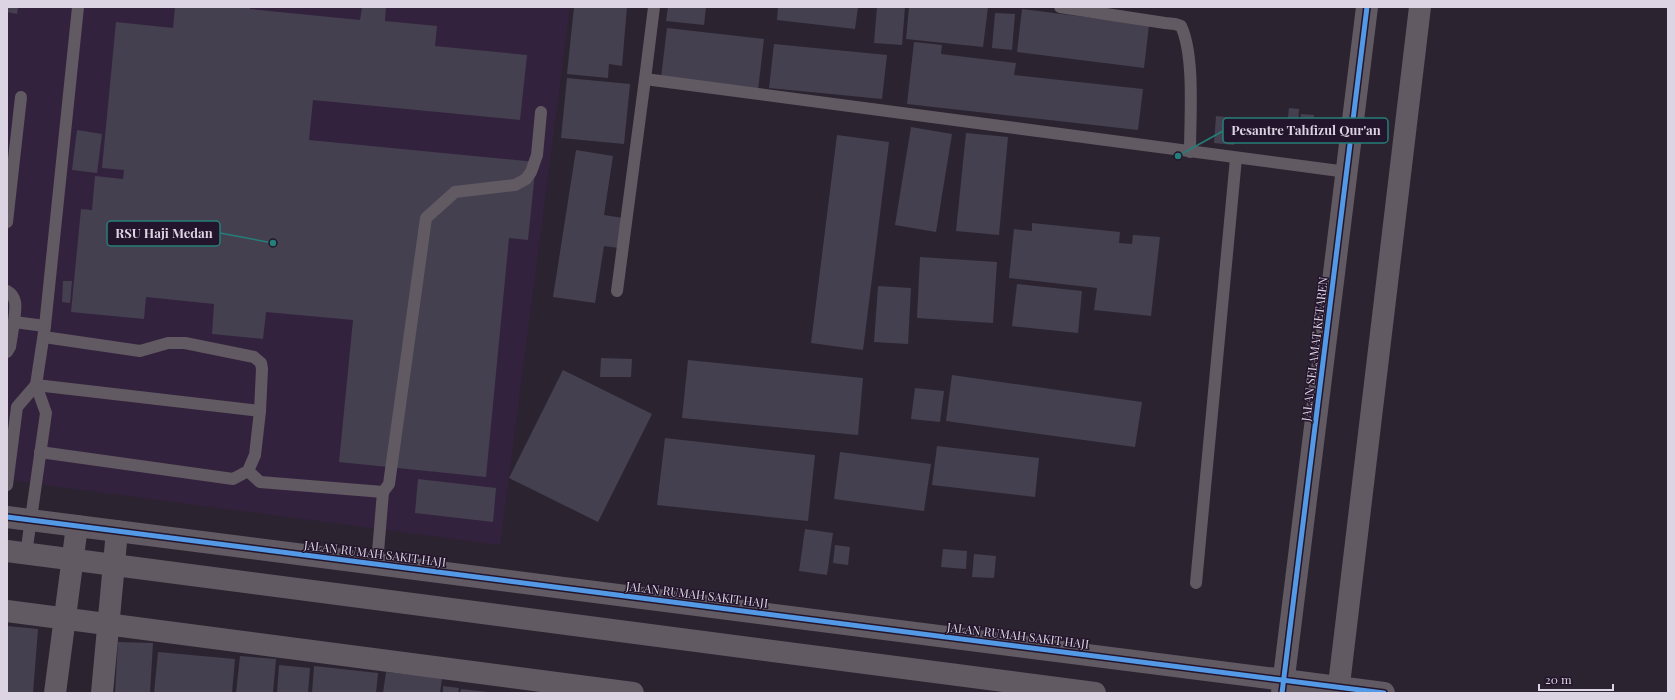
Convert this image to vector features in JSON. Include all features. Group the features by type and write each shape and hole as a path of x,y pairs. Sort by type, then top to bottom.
{"street":[{"name":"JALAN SELAMAT KETAREN","path":"1283,687 1367,7"},
{"path":"1338,690 1420,7"},
{"name":"JALAN RUMAH SAKIT HAJI","path":"7,517 377,564 1283,687 1384,693"},
{"path":"55,693 76,526"},
{"path":"102,693 117,531"},
{"path":"17,553 1095,693"},
{"path":"7,611 633,693"}],"lane":[{"path":"17,553 31,520 46,413 36,385 44,332 78,7"},
{"path":"617,291 654,7"},
{"path":"1060,7 1181,26 1185,34 1188,48 1190,73 1190,152"},
{"path":"645,79 1347,172"},
{"path":"7,222 21,97"},
{"path":"377,564 383,492 389,484 426,218 455,192 515,185 526,179 537,155 541,112"},
{"path":"1196,583 1236,158"},
{"path":"7,291 11,294 16,303 10,347 7,352"},
{"path":"14,322 44,332 140,351 168,343 185,343 254,357 261,363 260,411 255,455 248,471 233,479 40,452"},
{"path":"36,385 260,411"},
{"path":"7,485 17,407 36,385"},
{"path":"248,471 260,482 383,492"}],"shaded area":[{"path":"7,7 570,7 500,545 7,480"}],"building":[{"path":"7,7 18,7 17,14 7,12"},
{"path":"175,7 250,7 250,9 360,20 362,7 386,7 385,21 437,26 435,46 527,55 520,120 313,100 309,140 536,162 528,240 509,238 486,477 339,462 353,320 266,312 263,339 212,334 214,304 146,297 144,319 71,312 81,209 92,210 95,176 123,179 124,170 102,168 116,22 173,28"},
{"path":"574,7 627,7 622,66 609,64 608,78 567,74"},
{"path":"668,7 706,7 704,25 666,21"},
{"path":"778,7 858,7 855,29 777,20"},
{"path":"877,7 905,7 902,45 874,43"},
{"path":"909,7 988,7 983,47 906,39"},
{"path":"1022,9 1149,25 1144,68 1017,52"},
{"path":"995,13 1015,14 1012,50 992,48"},
{"path":"667,28 764,39 758,90 661,78"},
{"path":"914,42 942,45 941,54 1016,63 1014,75 1143,89 1138,130 907,104"},
{"path":"774,44 887,55 882,99 769,88"},
{"path":"567,78 630,84 624,144 561,138"},
{"path":"1289,108 1299,109 1298,126 1287,125"},
{"path":"1301,114 1314,115 1313,131 1299,130"},
{"path":"1216,116 1236,118 1234,145 1214,143"},
{"path":"911,127 952,134 936,232 895,225"},
{"path":"77,130 102,134 97,173 72,170"},
{"path":"966,133 1008,137 999,235 956,231"},
{"path":"837,135 889,142 863,350 811,343"},
{"path":"576,150 613,156 604,215 623,218 618,248 604,246 595,303 553,297"},
{"path":"1032,223 1120,232 1119,243 1132,244 1133,235 1160,237 1151,316 1094,310 1097,288 1009,278 1014,229 1032,231"},
{"path":"920,257 997,262 993,323 917,318"},
{"path":"63,281 72,281 70,303 62,302"},
{"path":"1017,284 1082,291 1078,333 1012,326"},
{"path":"878,286 911,288 908,344 874,342"},
{"path":"601,358 632,359 631,377 600,377"},
{"path":"688,360 863,378 858,435 682,418"},
{"path":"563,370 652,414 598,522 509,478"},
{"path":"952,375 1142,402 1135,447 946,421"},
{"path":"915,388 944,391 940,422 911,419"},
{"path":"665,438 815,455 808,521 657,505"},
{"path":"937,446 1039,458 1035,497 932,485"},
{"path":"840,452 931,464 924,511 834,499"},
{"path":"418,479 496,488 493,522 415,513"},
{"path":"805,529 833,533 827,575 799,571"},
{"path":"835,545 850,547 848,565 833,563"},
{"path":"943,549 967,551 966,569 941,567"},
{"path":"974,554 996,556 994,578 972,577"},
{"path":"7,626 38,629 33,693 7,693"},
{"path":"118,642 153,643 150,693 115,693"},
{"path":"158,652 235,659 232,693 154,693"},
{"path":"240,656 276,659 273,693 236,693"},
{"path":"279,665 310,668 308,693 277,693"},
{"path":"314,666 378,673 376,693 312,693"},
{"path":"386,672 442,678 440,693 383,693"},
{"path":"443,686 459,688 458,693 443,693"},
{"path":"461,689 488,692 488,693 460,693"}],"cycle path":[{"path":"1282,693 1367,7"},
{"path":"7,517 1384,693"}],"place":[{"name":"Pesantre Tahfizul Qur'an","path":"1178,156"},
{"name":"RSU Haji Medan","path":"273,243"}]}
